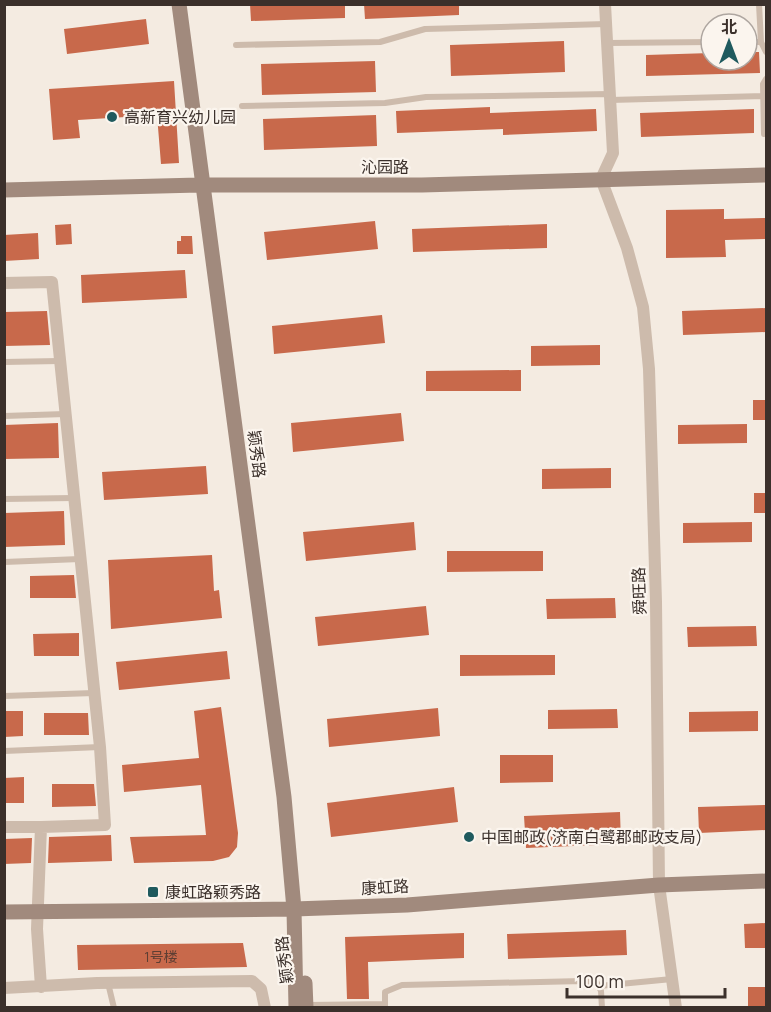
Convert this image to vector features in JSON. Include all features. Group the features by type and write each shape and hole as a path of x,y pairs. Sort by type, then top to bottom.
{"main road":[{"name":"颖秀路","path":"179,4 284,797 294,909 303,954 303,1007"},
{"name":"沁园路","path":"4,190 202,185 423,185 766,175"},
{"name":"康虹路","path":"4,912 294,909 407,905 659,885 766,881"}],"street":[{"path":"601,179 613,153 605,4"},
{"name":"舜旺路","path":"601,179 627,248 643,307 649,369 656,602 659,885 676,1008"},
{"path":"4,284 52,282 100,747 105,825 4,827"},
{"path":"41,827 37,929 41,987"},
{"path":"4,988 108,983 252,981 261,989 264,1008"}],"lane":[{"path":"759,4 764,34 761,42 766,52"},
{"path":"236,45 380,42 425,29 606,24"},
{"path":"608,43 699,42"},
{"path":"764,134 763,84 766,79"},
{"path":"242,106 385,103 426,97 765,96"},
{"path":"4,362 59,361"},
{"path":"4,416 65,414"},
{"path":"4,499 73,498"},
{"path":"4,562 80,559"},
{"path":"4,696 94,693"},
{"path":"4,751 100,747"},
{"path":"303,1007 385,1006 385,992 402,985 583,981 597,983 599,986 672,979"},
{"path":"108,983 114,1008"},
{"path":"599,986 602,1008"}],"building":[{"path":"250,4 345,4 345,18 251,21"},
{"path":"364,4 459,4 459,15 365,19"},
{"path":"146,19 149,44 67,54 64,29"},
{"path":"564,41 565,72 451,76 450,45"},
{"path":"759,52 760,73 646,76 646,55 699,53 699,72 759,72"},
{"path":"375,61 376,92 262,95 261,64"},
{"path":"174,81 179,163 161,164 157,115 78,120 80,138 53,140 49,89"},
{"path":"490,107 490,113 596,109 597,131 503,135 503,129 397,133 396,111"},
{"path":"754,109 754,133 641,137 640,113"},
{"path":"376,115 377,146 264,150 263,119"},
{"path":"724,209 724,219 766,218 766,239 725,240 726,257 666,258 666,210"},
{"path":"375,221 378,249 267,260 264,232"},
{"path":"71,224 72,244 56,245 55,225"},
{"path":"547,224 547,248 413,252 412,229"},
{"path":"38,233 39,259 4,261 4,235"},
{"path":"181,236 192,236 193,254 177,254 177,241 181,241"},
{"path":"185,270 187,298 82,303 81,275"},
{"path":"766,308 766,332 683,335 682,311"},
{"path":"47,311 50,345 4,346 4,312"},
{"path":"382,315 385,343 274,354 272,326"},
{"path":"600,345 600,365 531,366 531,346"},
{"path":"521,370 521,391 426,391 426,371"},
{"path":"753,400 766,400 766,420 753,420"},
{"path":"401,413 404,441 293,452 291,423"},
{"path":"58,423 59,458 4,459 4,425"},
{"path":"747,424 747,443 678,444 678,425"},
{"path":"206,466 208,494 104,500 102,472"},
{"path":"611,468 611,488 542,489 542,469"},
{"path":"754,493 766,493 766,513 754,513"},
{"path":"64,511 65,545 4,547 4,513"},
{"path":"414,522 416,550 306,561 303,532"},
{"path":"752,522 752,542 683,543 683,523"},
{"path":"447,551 543,551 543,571 447,572"},
{"path":"212,555 214,591 219,590 222,618 111,629 108,560"},
{"path":"74,575 76,598 30,598 30,576"},
{"path":"615,598 616,618 547,619 546,599"},
{"path":"426,606 429,635 318,646 315,617"},
{"path":"756,626 757,646 688,647 687,627"},
{"path":"79,633 79,656 34,656 33,634"},
{"path":"227,651 230,679 119,690 116,662"},
{"path":"460,655 555,655 555,675 460,676"},
{"path":"221,707 238,833 237,847 229,857 213,861 134,863 130,837 206,835 201,785 124,792 122,765 199,758 194,711"},
{"path":"438,708 440,736 329,747 327,719"},
{"path":"617,709 618,728 548,729 548,710"},
{"path":"4,711 23,711 23,736 4,737"},
{"path":"758,711 758,731 689,732 689,712"},
{"path":"44,713 88,713 89,735 44,735"},
{"path":"500,755 553,755 553,782 500,783"},
{"path":"24,777 24,803 4,803 4,778"},
{"path":"52,784 94,784 96,806 52,807"},
{"path":"454,787 458,822 331,837 327,803"},
{"path":"766,805 766,830 699,833 698,807"},
{"path":"620,812 621,844 526,848 524,816"},
{"path":"111,835 112,861 48,863 49,837"},
{"path":"32,838 31,863 4,864 4,839"},
{"path":"766,923 766,948 745,948 744,924"},
{"path":"626,930 627,955 508,959 507,934"},
{"path":"464,933 464,958 368,962 369,999 347,999 345,937"},
{"path":"243,943 247,967 78,970 77,945"},
{"path":"748,987 766,987 766,1008 748,1008"}],"place":[{"name":"高新育兴幼儿园","path":"112,117"},
{"name":"中国邮政(济南白鹭郡邮政支局)","path":"469,837"},
{"name":"康虹路颖秀路","path":"153,892"}]}
